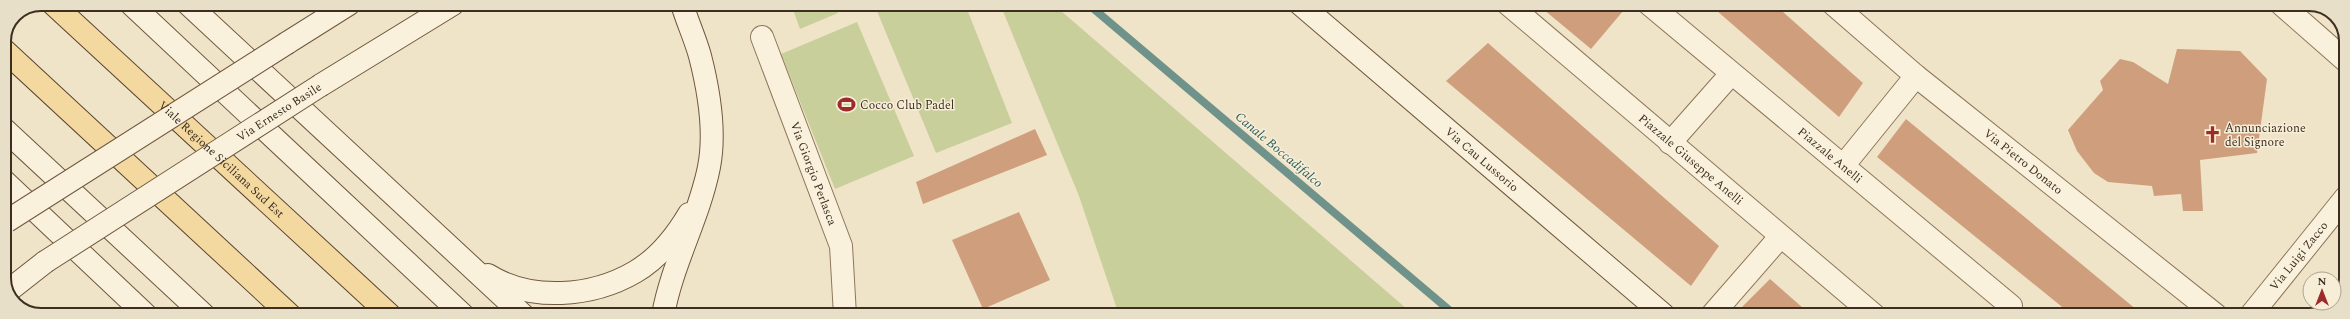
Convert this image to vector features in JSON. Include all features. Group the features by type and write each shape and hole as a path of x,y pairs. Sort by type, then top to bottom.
{"main road":[{"name":"Viale Regione Siciliana Sud Est","path":"61,11 382,308"},
{"path":"11,56 282,308"}],"street":[{"path":"137,11 456,308"},
{"path":"196,11 515,308"},
{"path":"11,218 338,11"},
{"name":"Via Ernesto Basile","path":"11,281 45,262 321,85 442,11"},
{"path":"432,17 445,11"},
{"path":"672,11 700,55"},
{"path":"664,308 666,296 686,242 709,167 712,135 700,55 684,11"},
{"name":"Via Cau Lussorio","path":"1308,11 1656,308"},
{"name":"Piazzale Giuseppe Anelli","path":"1516,11 1780,237 1866,308"},
{"name":"Piazzale Anelli","path":"1657,11 2011,306"},
{"name":"Via Pietro Donato","path":"1841,11 1916,76 2207,308"},
{"path":"2289,11 2339,55"},
{"name":"Via Giorgio Perlasca","path":"762,37 841,246 845,308"},
{"path":"1670,143 1731,74"},
{"path":"1844,166 1916,76"},
{"path":"11,136 196,308"},
{"path":"11,188 139,308"},
{"path":"460,257 500,283 534,292 569,293 603,286 635,272 662,250 684,222 700,194"},
{"name":"Via Luigi Zacco","path":"2257,308 2339,206"},
{"path":"1718,308 1780,237"},
{"path":"13,287 45,262"}],"green space":[{"path":"794,11 837,11 838,13 800,29"},
{"name":"Cocco Club Padel","path":"877,11 968,11 1012,123 936,153"},
{"path":"1003,11 1061,11 1406,308 1117,308 1079,196"},
{"name":"Cocco Club Padel","path":"857,22 914,156 835,189 781,54"}],"building":[{"path":"1545,11 1623,11 1591,49"},
{"path":"1717,11 1782,11 1863,83 1839,117"},
{"path":"1488,43 1719,246 1691,286 1446,81"},
{"path":"2177,49 2240,51 2267,79 2257,153 2200,160 2203,211 2183,211 2181,194 2154,196 2152,186 2108,182 2094,173 2077,151 2068,130 2103,90 2100,81 2120,59 2133,62 2168,84"},
{"path":"1906,119 2135,308 2063,308 1877,157"},
{"path":"1035,129 1047,155 923,204 916,182"},
{"path":"1019,212 1050,280 983,308 952,240"},
{"path":"1770,279 1803,308 1741,308"}],"waterway":[{"name":"Canale Boccadifalco","path":"1096,11 1447,308"}],"place":[{"name":"Cocco Club Padel","path":"847,105"},
{"name":"Annunciazione del Signore","path":"2212,135"}]}
